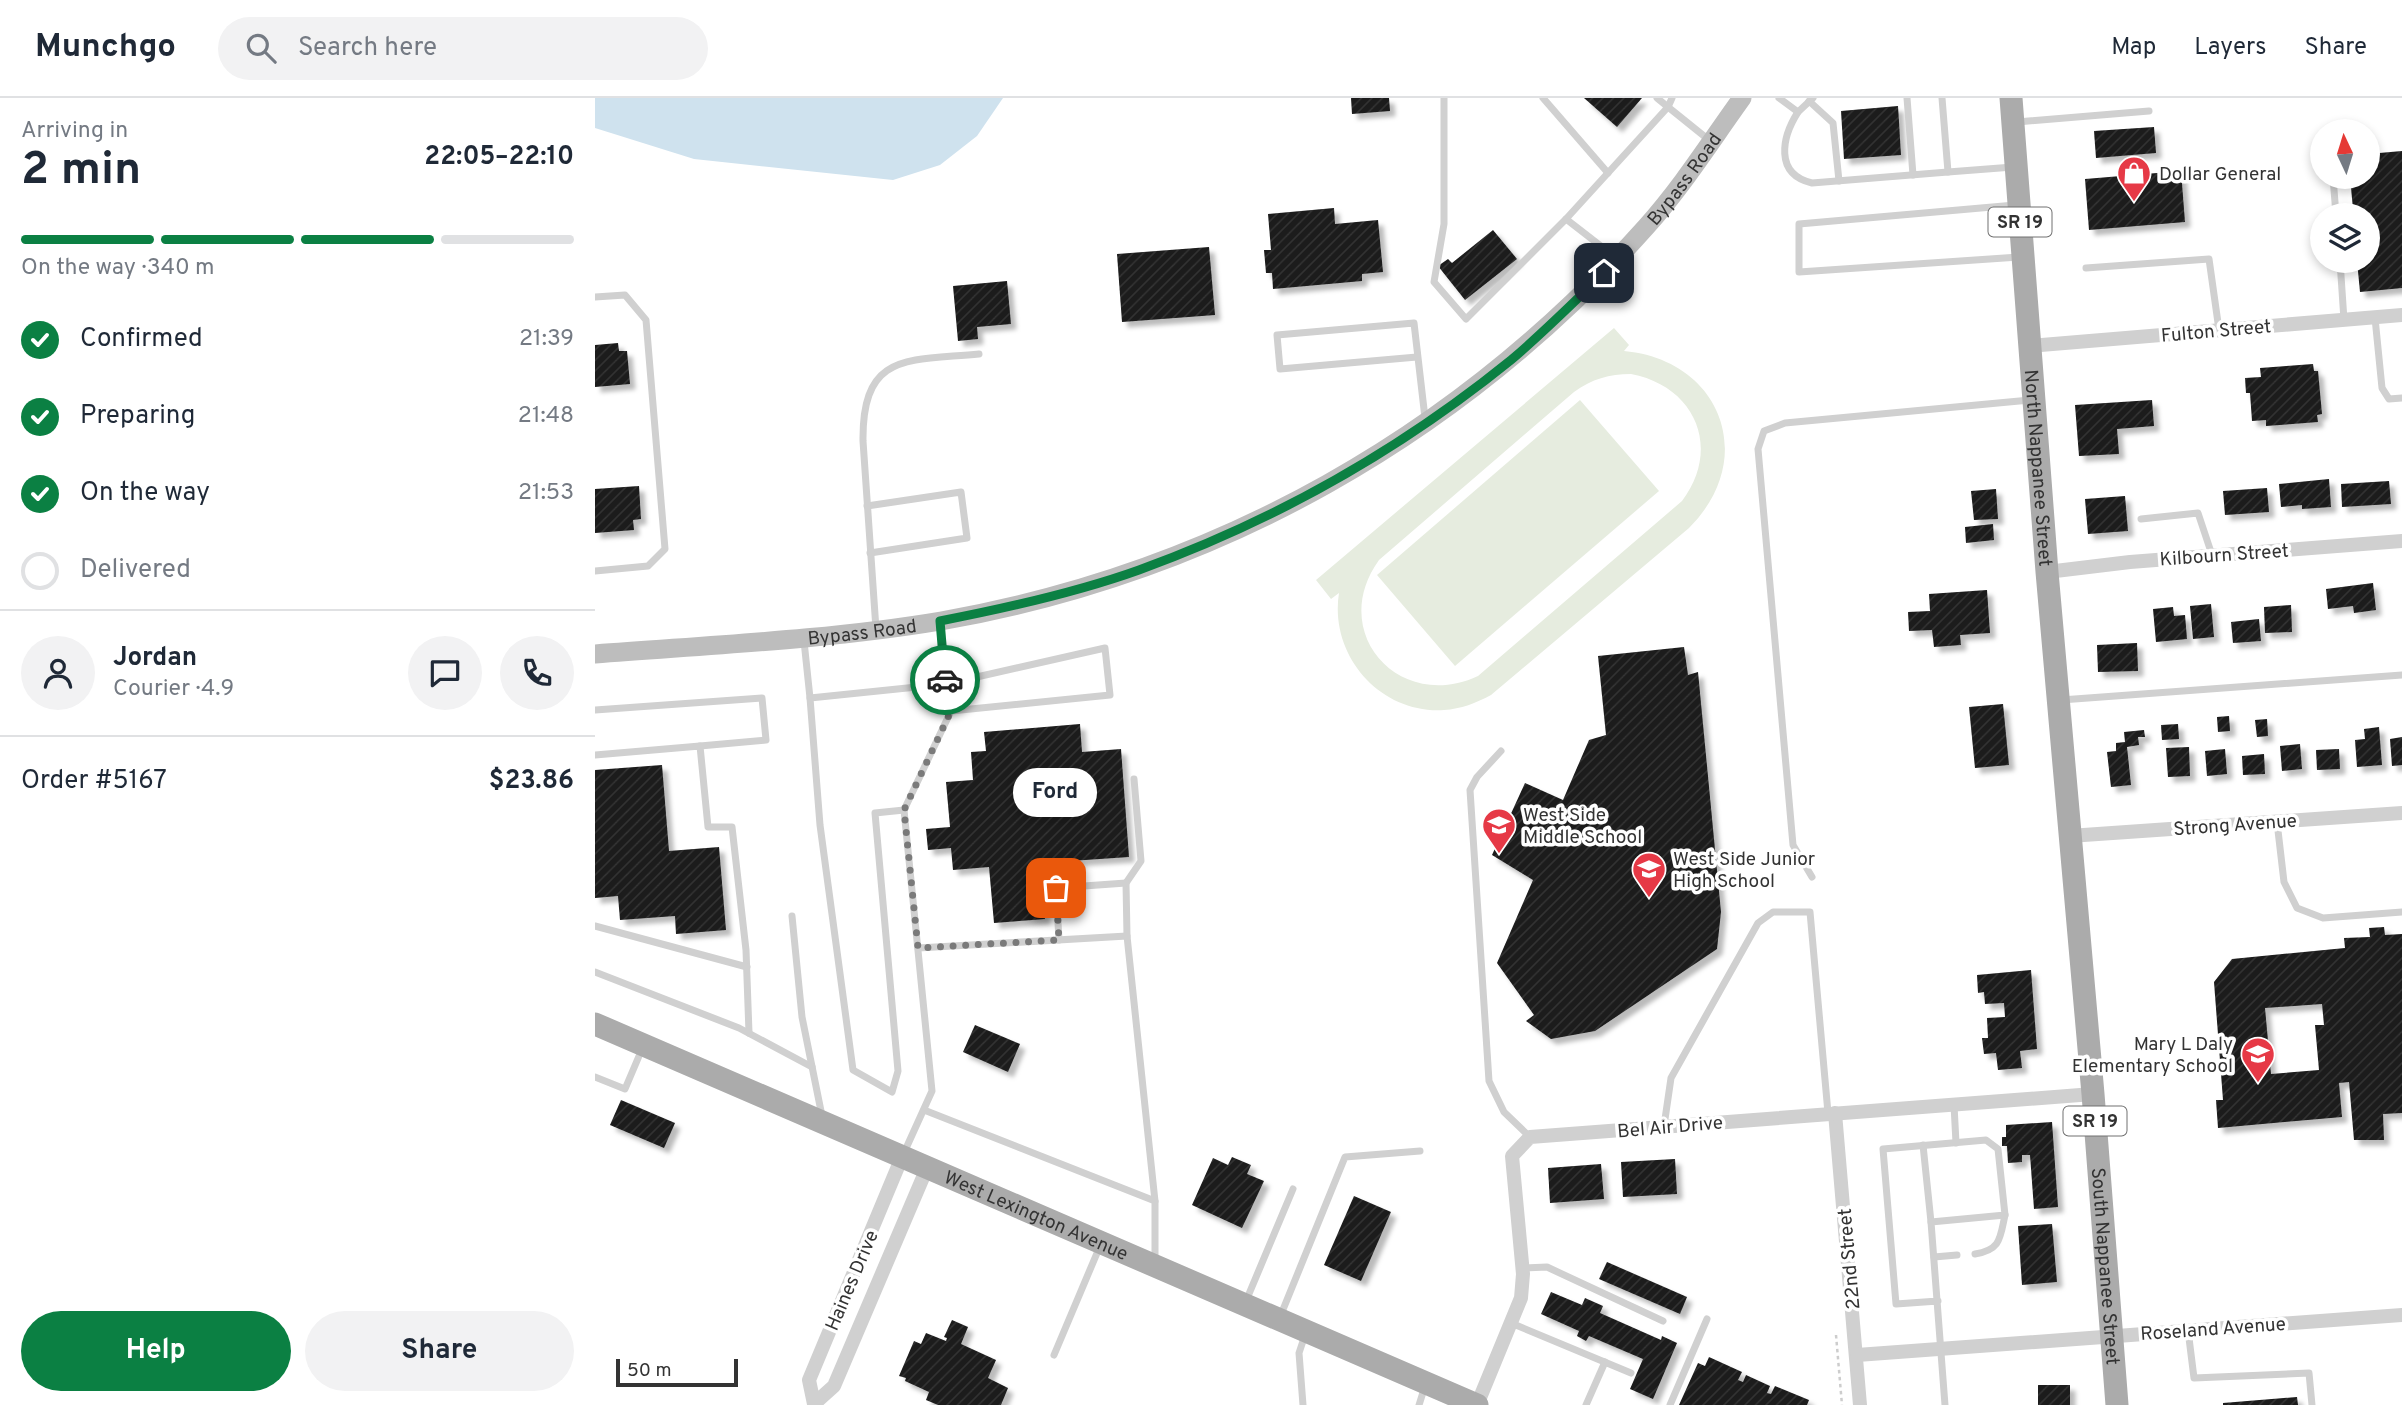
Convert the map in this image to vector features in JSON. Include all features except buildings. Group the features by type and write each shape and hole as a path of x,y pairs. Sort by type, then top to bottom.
{"main road":[{"name":"Bypass Road","path":"595,654 877,630 992,611 1094,584 1190,550 1241,528 1321,488 1395,445 1511,359 1566,310 1649,224 1742,98"},
{"name":"North Nappanee Street","path":"2011,98 2069,836"},
{"name":"South Nappanee Street","path":"2069,836 2093,1094 2117,1405"},
{"name":"West Lexington Avenue","path":"595,1024 1306,1331 1423,1394 1477,1405"}],"street":[{"name":"Fulton Street","path":"2029,346 2402,315"},
{"name":"Kilbourn Street","path":"2047,572 2130,562 2402,541"},
{"name":"Strong Avenue","path":"2069,836 2402,813"},
{"name":"Bel Air Drive","path":"1530,1137 2093,1094"},
{"name":"22nd Street","path":"1832,1113 1860,1405"},
{"path":"1477,1405 1521,1298 1523,1268 1512,1156 1530,1137"},
{"name":"Haines Drive","path":"814,1405 809,1380 902,1157"},
{"name":"Haines Drive","path":"814,1405 834,1386 927,1168"},
{"name":"Roseland Avenue","path":"1857,1355 2402,1315"}],"lane":[{"path":"1444,98 1444,224 1434,282 1466,319 1566,219 1668,107 1672,98"},
{"path":"1543,98 1608,173"},
{"path":"1657,98 1711,141"},
{"path":"1779,98 1798,112"},
{"path":"1907,98 1913,175"},
{"path":"1942,98 1948,172"},
{"path":"1839,181 1833,123 1811,100 1798,112 1785,139 1788,167 1792,175 1812,183 1839,181 1948,172 2016,167"},
{"path":"2013,122 2149,111"},
{"path":"2019,205 1798,224 1799,272 2023,257"},
{"path":"1566,219 1617,258"},
{"path":"2086,268 2209,259 2219,330"},
{"path":"2341,273 2344,320"},
{"path":"595,298 625,295 646,320 665,549 648,566 595,570"},
{"path":"2375,318 2382,388 2389,399 2402,398"},
{"path":"1417,357 1280,369 1277,335 1414,323 1426,423"},
{"path":"877,630 863,422 873,383 884,371 908,361 979,354"},
{"path":"1812,877 1793,845 1758,449 1764,431 1785,423 2034,400"},
{"path":"867,506 961,492 967,538 870,553"},
{"path":"2141,519 2198,513 2211,555"},
{"path":"902,1157 932,1091 904,810 951,711 940,621"},
{"path":"804,637 820,825 853,1070 892,1092 898,1071 876,813 904,810"},
{"path":"810,698 946,684 1105,648 1110,695 951,711"},
{"path":"2058,701 2402,675"},
{"path":"595,710 762,698 766,740 595,755"},
{"path":"700,746 708,827 732,827 747,967 749,1033"},
{"path":"1501,751 1477,777 1470,790 1488,1068 1489,1081 1504,1112 1530,1137"},
{"path":"1135,779 1141,861 1126,883 1128,936 1155,1201 1156,1266"},
{"path":"2277,821 2284,882 2297,908 2323,918 2402,912"},
{"path":"1059,940 1056,888 1126,883"},
{"path":"1664,1126 1671,1078 1758,923 1773,912 1810,912 1832,1113"},
{"path":"792,916 802,1017 823,1123"},
{"path":"595,926 747,967"},
{"path":"918,948 1128,936"},
{"path":"595,972 749,1033 812,1067"},
{"path":"595,1077 625,1089 643,1045"},
{"path":"1954,1104 1956,1143"},
{"path":"924,1110 1155,1201"},
{"path":"1938,1301 1896,1304 1883,1149 1986,1140 1998,1149 2005,1215 2000,1241 1988,1252 1975,1254"},
{"path":"1923,1145 1945,1405"},
{"path":"1279,1320 1345,1157 1420,1151"},
{"path":"1244,1305 1293,1189"},
{"path":"1931,1222 2005,1215"},
{"path":"1054,1355 1101,1243"},
{"path":"1934,1257 1957,1255"},
{"path":"1523,1268 1547,1267 1664,1321"},
{"path":"1670,1405 1707,1319"},
{"path":"1511,1323 1631,1373"},
{"path":"2188,1330 2194,1378 2309,1373 2312,1405"},
{"path":"1303,1405 1299,1353 1306,1331"},
{"path":"1586,1405 1605,1363"}],"path":[{"path":"1836,1335 1842,1405"}],"shaded area":[{"path":"1614,328 1629,345 1624,351 1658,358 1685,373 1706,393 1719,417 1725,444 1722,472 1710,501 1689,528 1491,695 1474,703 1444,710 1421,709 1399,702 1380,691 1364,676 1351,658 1342,638 1338,616 1339,593 1331,599 1316,580","holes":["1623,374 1653,381 1672,391 1686,405 1695,422 1700,441 1700,460 1694,481 1682,501 1478,676 1449,685 1422,684 1398,675 1379,659 1367,638 1361,614 1365,587 1379,560 1581,387 1601,378"]},
{"path":"1580,400 1659,491 1455,666 1377,575"}],"water":[{"path":"595,98 1003,98 977,136 940,165 893,180 694,159 595,128"}],"way so far":[{"path":"945,680 951,711 904,810 918,948 1059,940 1056,888"}],"place":[{"name":"Dollar General","path":"2134,203"},
{"name":"West Side Middle School","path":"1499,855"},
{"name":"Ford","path":"1056,888"},
{"name":"West Side Junior High School","path":"1649,899"},
{"name":"Mary L Daly Elementary School","path":"2258,1084"}],"route":[{"path":"945,680 940,621 1048,597 1138,570 1241,528 1321,488 1395,445 1511,359 1604,273"}]}
